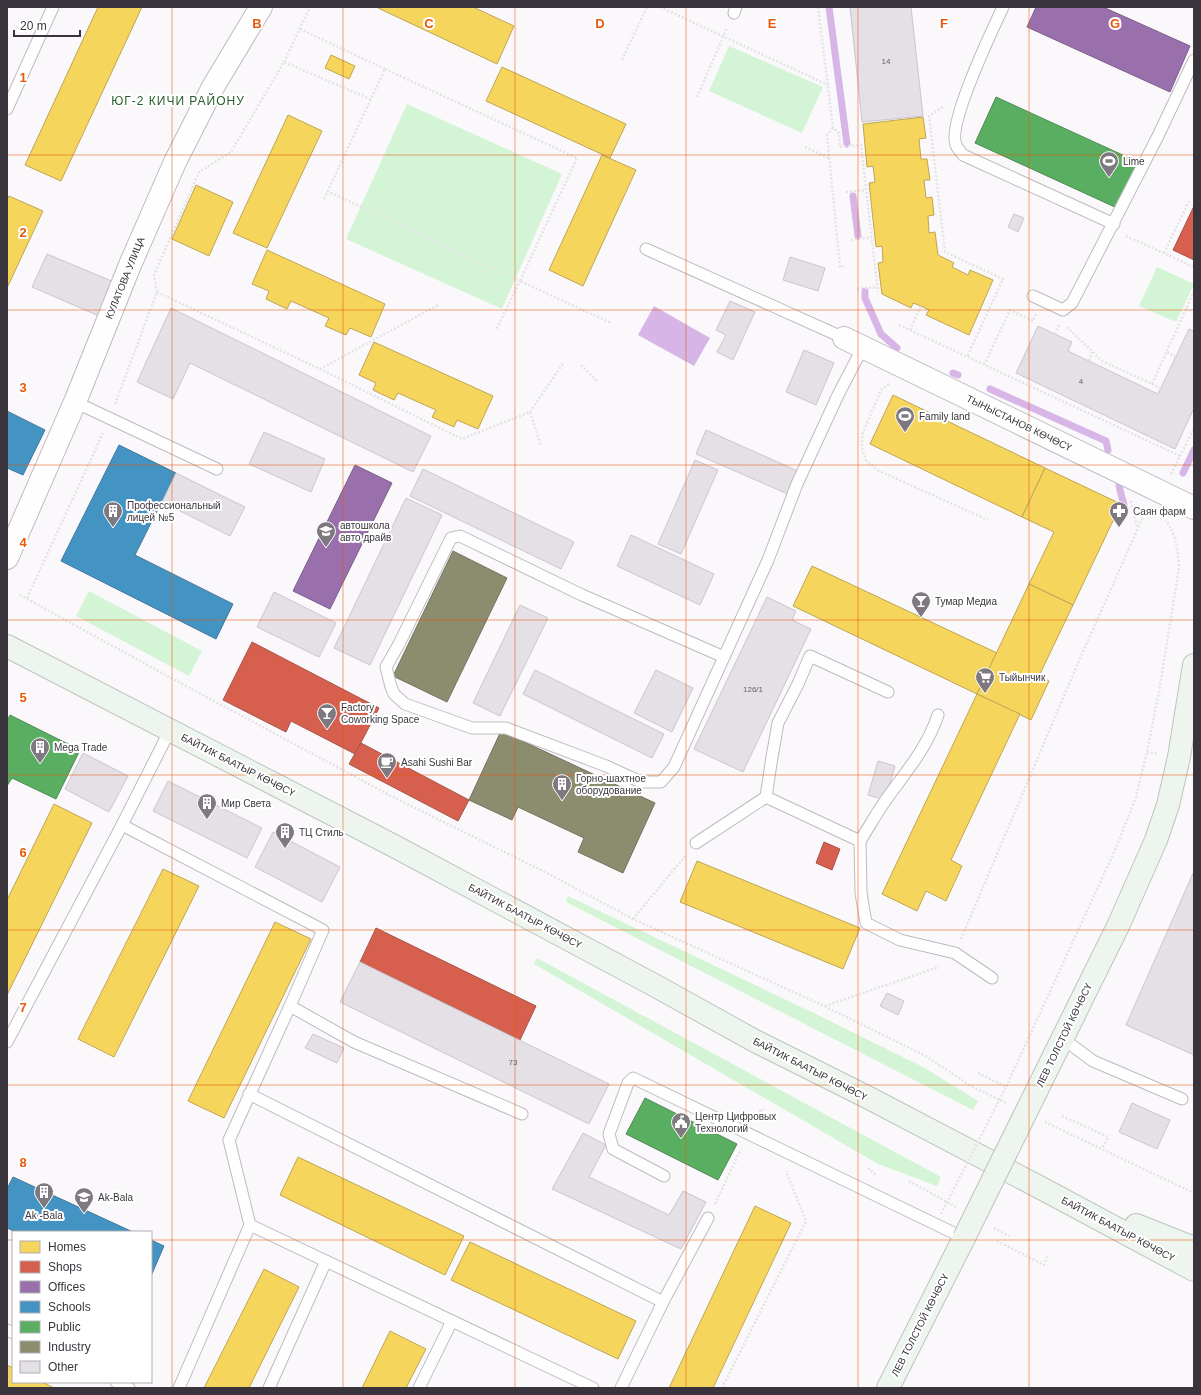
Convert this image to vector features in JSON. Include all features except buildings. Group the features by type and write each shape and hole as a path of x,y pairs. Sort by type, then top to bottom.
{"main road":[{"name":"БАЙТИК БААТЫР КӨЧӨСҮ","path":"7,646 394,846 654,985 755,1041 869,1098 1194,1270"},
{"name":"ЛЕВ ТОЛСТОЙ КӨЧӨСҮ","path":"888,1388 1119,924 1156,840 1168,805 1179,757 1194,665"},
{"name":"БАЙТИК БААТЫР КӨЧӨСҮ","path":"1041,1188 1194,1248"}],"street":[{"name":"КУЛАТОВА УЛИЦА","path":"7,558 75,402 130,265 175,162 213,87 261,7"},
{"name":"ТЫНЫСТАНОВ КӨЧӨСҮ","path":"844,338 1194,508"}],"lane":[{"path":"7,109 53,7"},
{"path":"1003,7 965,94 955,130 955,144 963,155 1112,227"},
{"path":"1038,299 1063,310 1072,303 1158,136 1194,60"},
{"path":"646,249 844,338"},
{"path":"724,657 582,595 460,536 451,538 399,644 386,667 390,687 394,694 405,704 472,728 506,728 606,766 641,782 661,782 674,767 724,657 768,560 797,484 838,395 864,347"},
{"path":"75,402 217,469"},
{"path":"696,843 766,797 778,723 798,684 810,656 888,692"},
{"path":"938,715 920,754 881,807 860,841 861,893 866,923 900,940 955,953 992,978"},
{"path":"7,1042 122,825 170,730"},
{"path":"766,797 860,841"},
{"path":"122,825 323,930 229,1140 250,1225 179,1388"},
{"path":"290,1006 354,1042 522,1114"},
{"path":"1062,1038 1093,1061 1182,1099"},
{"path":"664,1176 613,1149 609,1134 628,1083 633,1078 748,1135 964,1238"},
{"path":"249,1094 663,1302"},
{"path":"621,1388 663,1302 708,1218"},
{"path":"250,1225 452,1321 580,1385 592,1388"},
{"path":"268,1388 326,1261"},
{"path":"419,1388 452,1321"},
{"path":"118,1383 129,1388"}],"path":[{"path":"27,598 110,418 157,292 154,275 199,172 231,152 284,62 310,7"},
{"path":"622,60 647,7"},
{"path":"660,7 828,85"},
{"path":"818,7 833,128 828,135 840,266 845,266"},
{"path":"697,97 735,10"},
{"path":"300,29 577,158 496,330"},
{"path":"284,62 370,99"},
{"path":"324,199 384,68"},
{"path":"965,94 929,116 945,252 1003,279 967,357"},
{"path":"833,128 839,133 840,147 862,145 878,292"},
{"path":"805,147 830,158"},
{"path":"846,192 866,190"},
{"path":"327,191 611,324"},
{"path":"1164,253 1189,201"},
{"path":"1112,227 1194,267"},
{"path":"851,240 872,238"},
{"path":"856,289 877,287"},
{"path":"1152,384 1194,291"},
{"path":"157,292 320,369 462,439 530,412 564,362"},
{"path":"984,365 1010,310 1033,321 1038,299"},
{"path":"320,369 440,304"},
{"path":"910,330 921,306"},
{"path":"1186,308 1194,312"},
{"path":"898,325 1180,456"},
{"path":"1066,326 1102,361 1161,389"},
{"path":"1089,361 1092,352"},
{"path":"1167,352 1176,357"},
{"path":"581,365 598,382"},
{"path":"892,382 887,384 881,390 862,435 862,448 866,460 877,470 988,520"},
{"path":"530,412 541,446"},
{"path":"1168,480 1194,428"},
{"path":"1130,500 1138,528"},
{"path":"824,1006 951,963 1075,670 1148,507"},
{"path":"941,1214 1006,1087 1116,848 1136,797 1159,692 1180,568 1178,549 1172,530 1164,517"},
{"path":"20,595 393,797 545,872 633,919 824,1006 924,1055 971,1086"},
{"path":"633,919 696,843"},
{"path":"978,1073 1006,1087"},
{"path":"708,1218 762,1109 806,1221 722,1388"},
{"path":"1062,1116 1108,1137 1102,1149"},
{"path":"1066,1133 1194,1193"},
{"path":"997,1241 1044,1265 1048,1255"}],"green space":[{"path":"729,46 823,87 802,133 709,91"},
{"path":"407,104 562,174 502,309 346,239"},
{"path":"1157,267 1194,284 1176,322 1139,306"},
{"path":"89,591 202,651 189,676 76,616"},
{"path":"568,896 820,1016 925,1068 978,1101 973,1110 566,902"},
{"path":"537,958 941,1177 937,1186 878,1164 534,964"}],"shaded area":[{"path":"654,306 710,338 694,366 638,335"}],"waterway":[{"path":"829,7 847,144"},
{"path":"853,196 858,236"},
{"path":"865,291 865,298 881,334 897,348"},
{"path":"953,373 958,375"},
{"path":"990,389 1106,441 1108,450"},
{"path":"1183,473 1194,450"},
{"path":"1119,486 1125,509"}],"place":[{"name":"Lime","path":"1109,178"},
{"name":"Family land","path":"905,433"},
{"name":"Профессиональный лицей №5","path":"113,528"},
{"name":"Саян фарм","path":"1119,528"},
{"name":"автошкола авто драйв","path":"326,548"},
{"name":"Тумар Медиа","path":"921,618"},
{"name":"Тыйынчик","path":"985,694"},
{"name":"Factory Coworking Space","path":"327,730"},
{"name":"Mega Trade","path":"40,764"},
{"name":"Asahi Sushi Bar","path":"387,779"},
{"name":"Горно-шахтное оборудование","path":"562,801"},
{"name":"Мир Света","path":"207,820"},
{"name":"ТЦ Стиль","path":"285,849"},
{"name":"Центр Цифровых Технологий","path":"681,1139"},
{"name":"Ak -Bala","path":"44,1209"},
{"name":"Ak-Bala","path":"84,1214"}],"district":[{"name":"ЮГ-2 КИЧИ РАЙОНУ","path":"178,101"}]}
